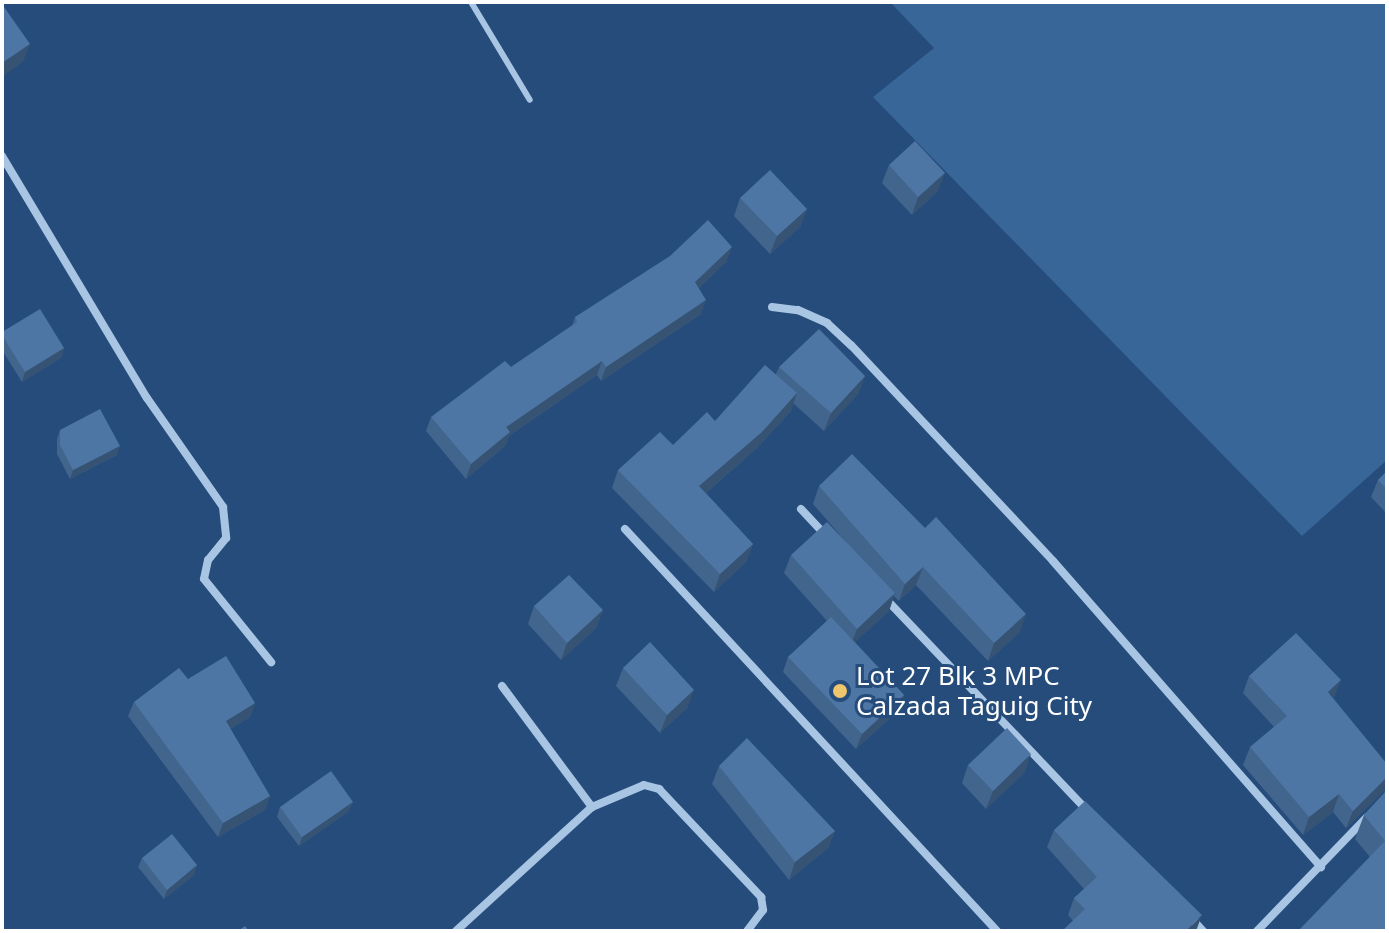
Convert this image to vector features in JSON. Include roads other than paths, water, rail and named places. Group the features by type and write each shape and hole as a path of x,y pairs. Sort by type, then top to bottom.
{"street":[{"path":"2,156 147,398 223,507 226,538 208,560 204,579 271,662"},
{"path":"772,307 798,310 827,323 851,345 1053,561 1321,867"},
{"path":"801,509 833,543"},
{"path":"625,529 997,931"},
{"path":"877,589 1094,817"},
{"path":"502,686 592,807"},
{"path":"456,931 592,807 644,785 659,789 761,897 763,910 747,931"},
{"path":"1257,931 1378,806"},
{"path":"1181,908 1203,931"}],"lane":[{"path":"471,2 530,100"}],"place":[{"name":"Lot 27 Blk 3 MPC Calzada Taguig City","path":"840,691"}]}
